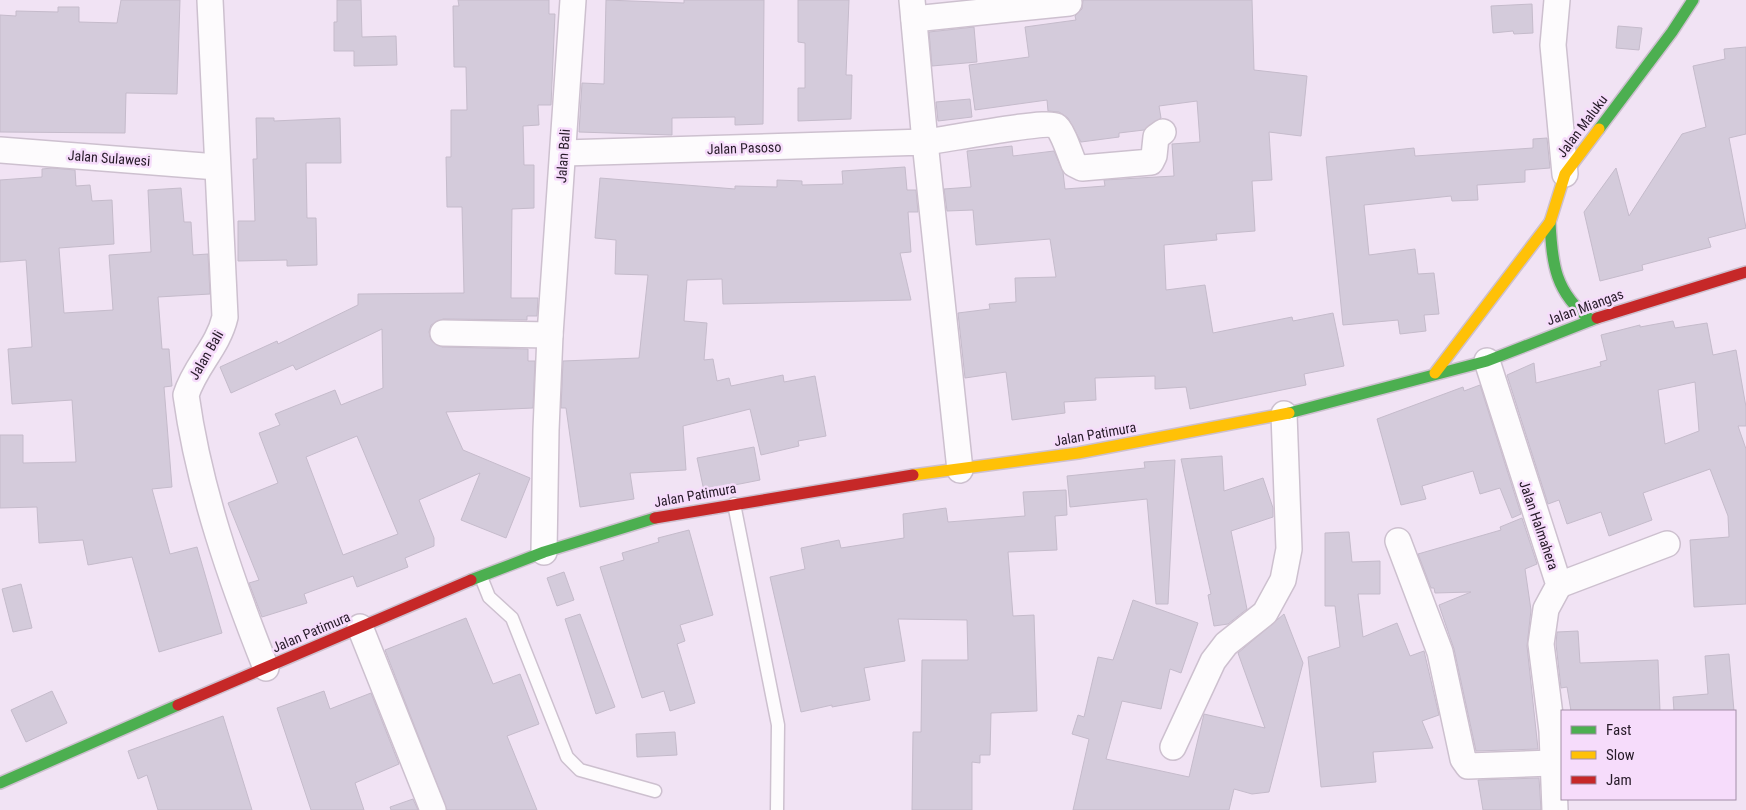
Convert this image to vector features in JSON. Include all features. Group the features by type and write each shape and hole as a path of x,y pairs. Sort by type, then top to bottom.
{"main road":[{"name":"Jalan Maluku","path":"1435,373 1550,222 1565,174 1672,32 1693,0"},
{"path":"1550,222 1551,248 1559,285 1575,310 1591,320"},
{"name":"Jalan Miangas","path":"1435,373 1487,361 1591,320 1746,272"},
{"name":"Jalan Patimura","path":"0,783 434,594 544,552 648,519 864,482 1078,453 1284,414 1435,373"}],"street":[{"name":"Jalan Bali","path":"210,0 225,317 221,332 189,384 186,394 201,473 242,606 266,668"},
{"name":"Jalan Bali","path":"544,552 550,334 564,154 573,0"},
{"path":"1557,0 1553,45 1565,174"},
{"path":"960,470 925,142 913,9 1069,3"},
{"name":"Jalan Pasoso","path":"564,154 925,142 1032,126 1053,125 1059,129 1074,164 1082,168 1152,162 1156,137 1163,132"},
{"name":"Jalan Sulawesi","path":"0,150 217,167"},
{"path":"443,333 550,334"},
{"name":"Jalan Halmahera","path":"1487,361 1559,585 1546,609 1540,644 1552,731 1554,810"},
{"path":"1173,747 1213,661 1226,644 1265,613 1283,580 1289,549 1284,414"},
{"path":"1398,540 1440,652 1463,759 1468,766 1552,763"},
{"path":"1559,585 1667,544"},
{"path":"360,627 433,810"}],"lane":[{"path":"734,504 778,725 777,810"},
{"path":"481,577 490,598 512,618 566,757 580,770 655,792"}],"building":[{"path":"121,0 180,0 177,94 126,93 125,133 0,132 0,15 16,16 16,11 58,12 58,7 79,7 79,22 117,23"},
{"path":"337,0 361,0 362,37 396,36 397,65 354,66 354,51 334,51 334,22 337,22"},
{"path":"458,0 549,0 549,14 555,14 551,105 538,105 539,125 523,126 524,165 534,165 534,208 512,209 511,298 538,298 537,316 527,316 527,320 443,319 431,325 429,332 431,340 442,347 528,349 528,361 535,361 533,408 446,412 463,450 530,478 506,538 461,520 480,473 419,500 434,538 434,546 405,558 408,567 357,587 353,576 304,594 307,603 262,617 249,583 259,580 228,503 278,483 259,433 280,425 275,414 335,390 341,405 383,388 382,329 296,370 293,365 231,393 220,367 277,341 278,344 358,305 358,294 464,293 462,207 447,207 446,157 451,157 451,110 467,110 466,67 454,67 453,6 459,6","holes":["357,436 398,534 343,555 306,457"]},
{"path":"606,0 684,3 684,0 764,0 763,124 735,125 735,117 672,118 672,135 579,132 582,83 604,84"},
{"path":"798,0 849,0 846,75 852,75 851,119 798,121 798,88 805,88 805,43 798,42"},
{"path":"1083,0 1252,0 1254,70 1307,76 1301,136 1269,132 1272,180 1252,181 1255,231 1216,234 1217,240 1164,245 1166,290 1205,285 1213,333 1292,317 1293,321 1333,313 1344,366 1304,374 1306,385 1190,409 1186,387 1155,389 1155,376 1095,378 1096,400 1064,402 1065,413 1012,420 1006,372 965,378 958,313 990,309 989,304 1016,302 1015,278 1056,277 1050,239 976,245 973,210 947,211 944,189 971,187 967,151 1012,146 1013,156 1054,151 1063,172 1065,189 1105,186 1104,180 1174,176 1172,144 1200,142 1197,101 1159,106 1161,118 1144,130 1119,133 1119,137 1081,142 1068,118 1059,112 1048,111 1047,100 975,110 969,65 1029,57 1025,27 1076,20 1075,16 1082,9"},
{"path":"1532,4 1533,33 1514,34 1513,31 1493,33 1491,6"},
{"path":"1618,26 1642,28 1639,50 1616,48"},
{"path":"974,27 977,62 932,66 929,32"},
{"path":"1746,47 1746,134 1729,138 1746,228 1708,238 1711,247 1642,265 1643,270 1600,281 1584,212 1616,168 1629,216 1682,134 1706,127 1693,66 1725,59 1724,49"},
{"path":"970,99 972,117 938,121 936,102"},
{"path":"256,118 274,118 274,121 340,118 341,163 306,163 307,218 316,218 317,265 287,266 287,260 238,261 238,221 255,221 253,159 257,159"},
{"path":"1547,138 1550,168 1525,170 1525,182 1477,185 1478,200 1452,201 1451,196 1364,205 1369,255 1415,249 1418,274 1434,273 1439,314 1424,315 1426,331 1400,334 1398,320 1343,325 1326,157 1414,148 1415,156 1533,148 1533,139"},
{"path":"905,167 907,190 916,190 918,212 908,212 911,252 900,253 911,300 723,304 722,279 687,280 684,321 707,323 704,360 713,359 717,381 729,378 731,386 783,375 784,382 815,376 826,436 798,441 799,446 761,455 750,409 683,426 686,470 630,473 634,499 580,507 566,408 561,408 563,361 639,358 648,275 615,274 616,240 595,238 600,178 735,189 735,186 777,187 777,180 802,181 802,185 843,184 842,171"},
{"path":"42,169 75,170 76,186 90,185 92,201 112,200 114,244 59,248 64,313 113,310 109,255 151,252 148,190 181,188 184,222 191,222 193,255 208,254 210,294 158,297 162,349 169,349 172,386 164,387 172,487 152,489 170,554 197,547 222,633 159,652 132,557 88,565 83,540 39,543 37,507 0,508 0,435 23,435 23,463 76,462 72,400 12,404 8,349 32,347 26,260 0,262 0,180 42,177"},
{"path":"1673,321 1675,328 1707,323 1713,355 1736,350 1746,407 1746,426 1738,426 1746,449 1746,604 1694,607 1690,540 1729,537 1728,516 1710,469 1643,493 1652,520 1609,536 1601,512 1567,524 1559,500 1548,504 1507,375 1534,363 1536,383 1601,366 1600,362 1607,360 1601,335 1640,325 1640,327","holes":["1695,382 1699,431 1665,444 1658,390"]},
{"path":"1480,385 1521,514 1512,518 1500,488 1480,494 1473,471 1422,486 1426,499 1401,505 1377,419 1463,387 1464,391"},
{"path":"754,447 760,480 704,491 697,458"},
{"path":"1222,456 1224,491 1263,478 1273,508 1273,517 1231,531 1247,609 1228,624 1214,626 1208,595 1211,594 1181,459"},
{"path":"1175,460 1168,604 1156,604 1147,499 1070,507 1067,476 1145,468 1144,462"},
{"path":"1066,490 1067,515 1055,516 1057,550 1008,552 1013,616 1034,615 1037,711 991,713 990,755 980,755 980,763 972,762 972,810 912,810 913,732 921,732 922,660 968,660 967,620 898,619 905,661 864,668 870,700 832,707 832,705 801,712 770,577 805,569 801,548 839,540 841,548 904,538 903,514 946,508 948,522 1025,516 1023,492"},
{"path":"1522,518 1537,564 1525,569 1531,610 1527,646 1538,749 1476,751 1454,649 1439,605 1471,592 1435,593 1434,588 1431,588 1418,554 1501,530 1500,527"},
{"path":"689,530 713,615 680,625 685,641 677,644 695,703 670,711 664,691 642,698 600,567 624,560 622,553 659,542 658,538"},
{"path":"1349,532 1352,562 1380,561 1380,594 1358,594 1363,637 1397,623 1410,656 1424,651 1439,715 1422,721 1433,748 1373,752 1376,782 1321,787 1308,657 1340,647 1335,606 1325,606 1325,533"},
{"path":"564,572 574,600 557,606 547,578"},
{"path":"21,584 32,628 13,632 2,589"},
{"path":"1133,600 1198,623 1181,673 1170,669 1161,709 1122,701 1106,759 1189,777 1204,714 1265,728 1238,653 1284,614 1303,663 1269,792 1252,794 1234,789 1229,810 1073,810 1089,739 1072,734 1078,715 1084,717 1098,657 1113,660"},
{"path":"580,614 615,707 596,714 565,619"},
{"path":"466,618 493,684 520,674 539,724 507,736 537,810 447,810 385,650"},
{"path":"1578,631 1580,663 1658,660 1660,710 1571,710 1567,687 1561,688 1556,644 1557,632"},
{"path":"1729,654 1734,710 1674,710 1673,697 1708,694 1705,656"},
{"path":"52,691 67,723 26,742 11,710"},
{"path":"324,691 330,709 371,693 399,764 355,783 364,810 311,810 277,708"},
{"path":"223,716 252,810 158,810 147,775 138,779 128,751"},
{"path":"675,732 677,755 637,757 636,734"},
{"path":"1539,778 1541,810 1483,810 1478,780"},
{"path":"413,799 418,810 391,810 390,807"}],"traffic: fast":[{"path":"1599,129 1672,32 1693,0"},
{"path":"1550,222 1552,251 1558,277 1570,299 1591,320"},
{"path":"1289,413 1487,361 1597,318"},
{"path":"471,580 544,552 655,518"},
{"path":"0,783 178,705"}],"traffic: slow":[{"path":"1435,373 1550,222 1565,174 1599,129"},
{"path":"913,475 1078,453 1289,413"}],"traffic: jam":[{"path":"1597,318 1746,272"},
{"path":"655,518 913,475"},
{"path":"178,705 471,580"}]}
